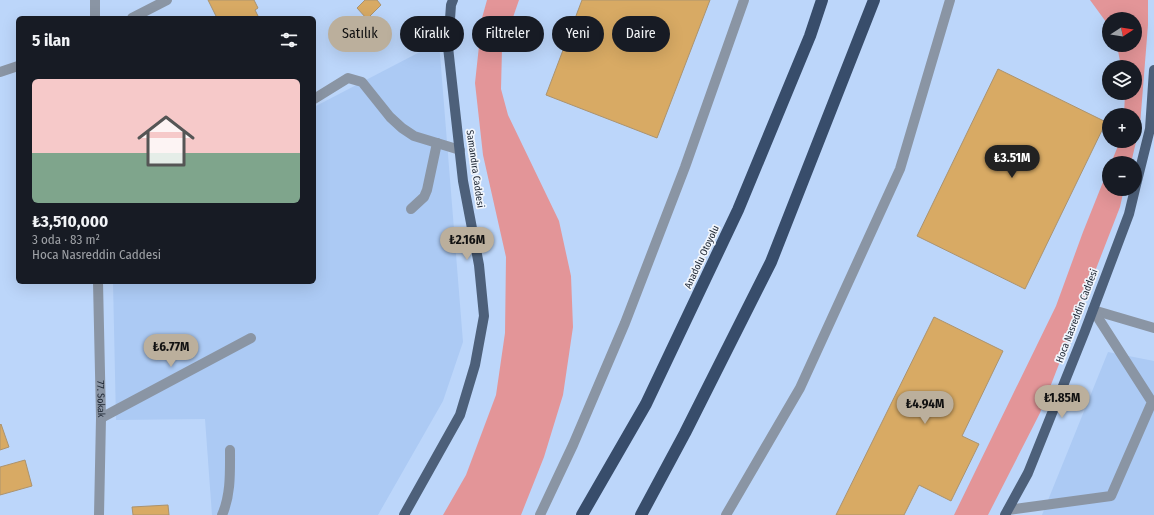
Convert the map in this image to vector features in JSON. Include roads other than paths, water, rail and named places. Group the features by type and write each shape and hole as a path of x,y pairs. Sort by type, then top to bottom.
{"highway":[{"name":"Anadolu Otoyolu","path":"582,515 646,404 738,210 810,36 822,0"},
{"path":"641,515 685,433 771,262 874,0"}],"main road":[{"name":"Samandıra Caddesi","path":"404,515 460,415 475,365 484,316 479,265 463,181 448,46 451,5 453,0"},
{"name":"Hoca Nasreddin Caddesi","path":"1142,161 1150,129 1154,70"},
{"name":"Hoca Nasreddin Caddesi","path":"1006,513 1028,473 1093,310 1129,214 1133,196"}],"street":[{"path":"95,0 95,16"},
{"path":"136,16 167,0"},
{"path":"540,515 573,445 625,323 685,167 744,0"},
{"path":"726,515 800,388 900,169 950,0"},
{"path":"0,72 16,67"},
{"path":"316,98 348,78 362,82 390,117 402,128 414,136 460,150"},
{"path":"411,209 424,197 437,143"},
{"name":"77. Sokak","path":"98,284 102,418 99,515"},
{"path":"1093,310 1154,328"},
{"path":"1006,513 1111,496 1152,402 1093,310"},
{"path":"102,418 251,338"},
{"path":"222,515 226,506 228,495 230,478 230,450"}]}
